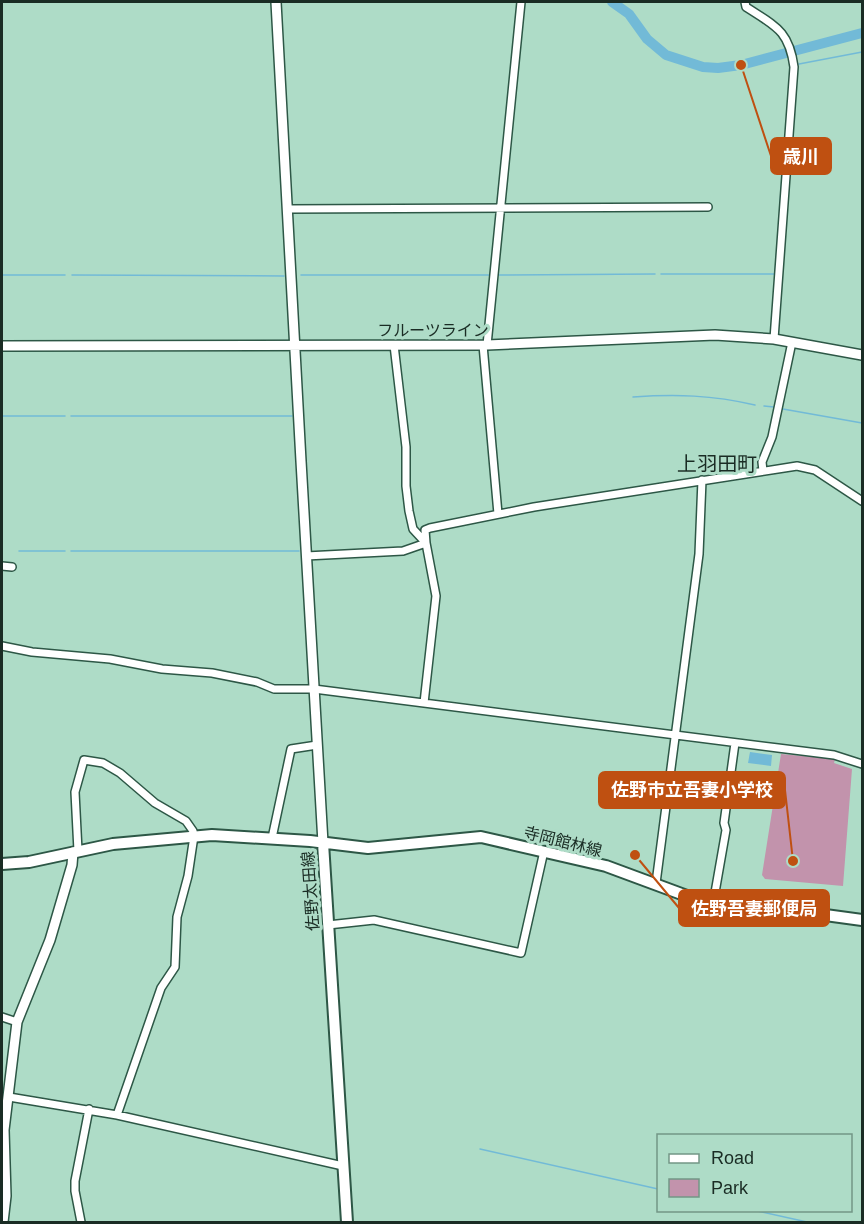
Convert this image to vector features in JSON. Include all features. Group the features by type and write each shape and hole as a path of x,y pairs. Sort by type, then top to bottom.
{"main road":[{"name":"佐野太田線","path":"2,864 29,862 113,844 194,836 272,838 323,843 347,1222"},
{"name":"寺岡館林線","path":"323,843 375,848 481,837 606,866 713,904 796,911 862,920"}],"street":[{"path":"276,2 323,843"},
{"path":"498,514 485,345 521,2"},
{"path":"745,2 746,7 782,32 789,42 794,67 774,339"},
{"path":"288,209 708,207"},
{"name":"フルーツライン","path":"2,346 485,345 729,335 774,339 862,355"},
{"path":"763,471 762,462 772,437 792,342"},
{"path":"394,345 406,447 406,486 409,511 413,529 426,543"},
{"path":"424,703 435,596 425,530 498,514 797,466 809,468 862,501"},
{"path":"656,883 699,554 702,480"},
{"path":"306,556 403,551 426,543"},
{"path":"2,566 12,567"},
{"path":"2,646 37,653 110,659 162,669 212,673 257,682 274,689 314,689 834,755 862,764"},
{"path":"713,904 726,830 724,823 735,743"},
{"path":"272,838 291,749 297,746 317,745"},
{"path":"3,1222 3,1140 17,1022 50,939 76,851 75,792 84,760 103,763 120,773 155,803 186,821 194,836 188,876 177,917 175,967 161,988 117,1115"},
{"path":"328,925 374,920 521,952 544,851"},
{"path":"2,1017 17,1022"},
{"path":"9,1097 89,1109 343,1166"},
{"path":"81,1222 75,1181 89,1109"}],"green space":[{"path":"781,754 835,759 834,763 852,769 843,886 765,879 762,875"}],"water":[{"path":"750,752 772,755 771,766 748,763"}],"waterway":[{"path":"612,2 629,14 647,39 666,55 703,67 741,65 862,33"},
{"path":"799,64 862,52"},
{"path":"780,204 791,68"},
{"path":"661,274 775,274 780,210"},
{"path":"497,275 655,274"},
{"path":"2,275 65,275"},
{"path":"72,275 284,276"},
{"path":"301,275 490,275"},
{"path":"633,397 694,396 755,405"},
{"path":"764,406 774,407"},
{"path":"783,409 862,423"},
{"path":"2,416 65,416"},
{"path":"71,416 292,416"},
{"path":"19,551 65,551"},
{"path":"71,551 299,551"},
{"path":"480,1149 657,1189"},
{"path":"762,1212 807,1222"}],"place":[{"name":"歳川","path":"741,65"},
{"name":"佐野吾妻郵便局","path":"635,855"},
{"name":"佐野市立吾妻小学校","path":"793,861"}],"district":[{"name":"上羽田町","path":"717,464"}]}
